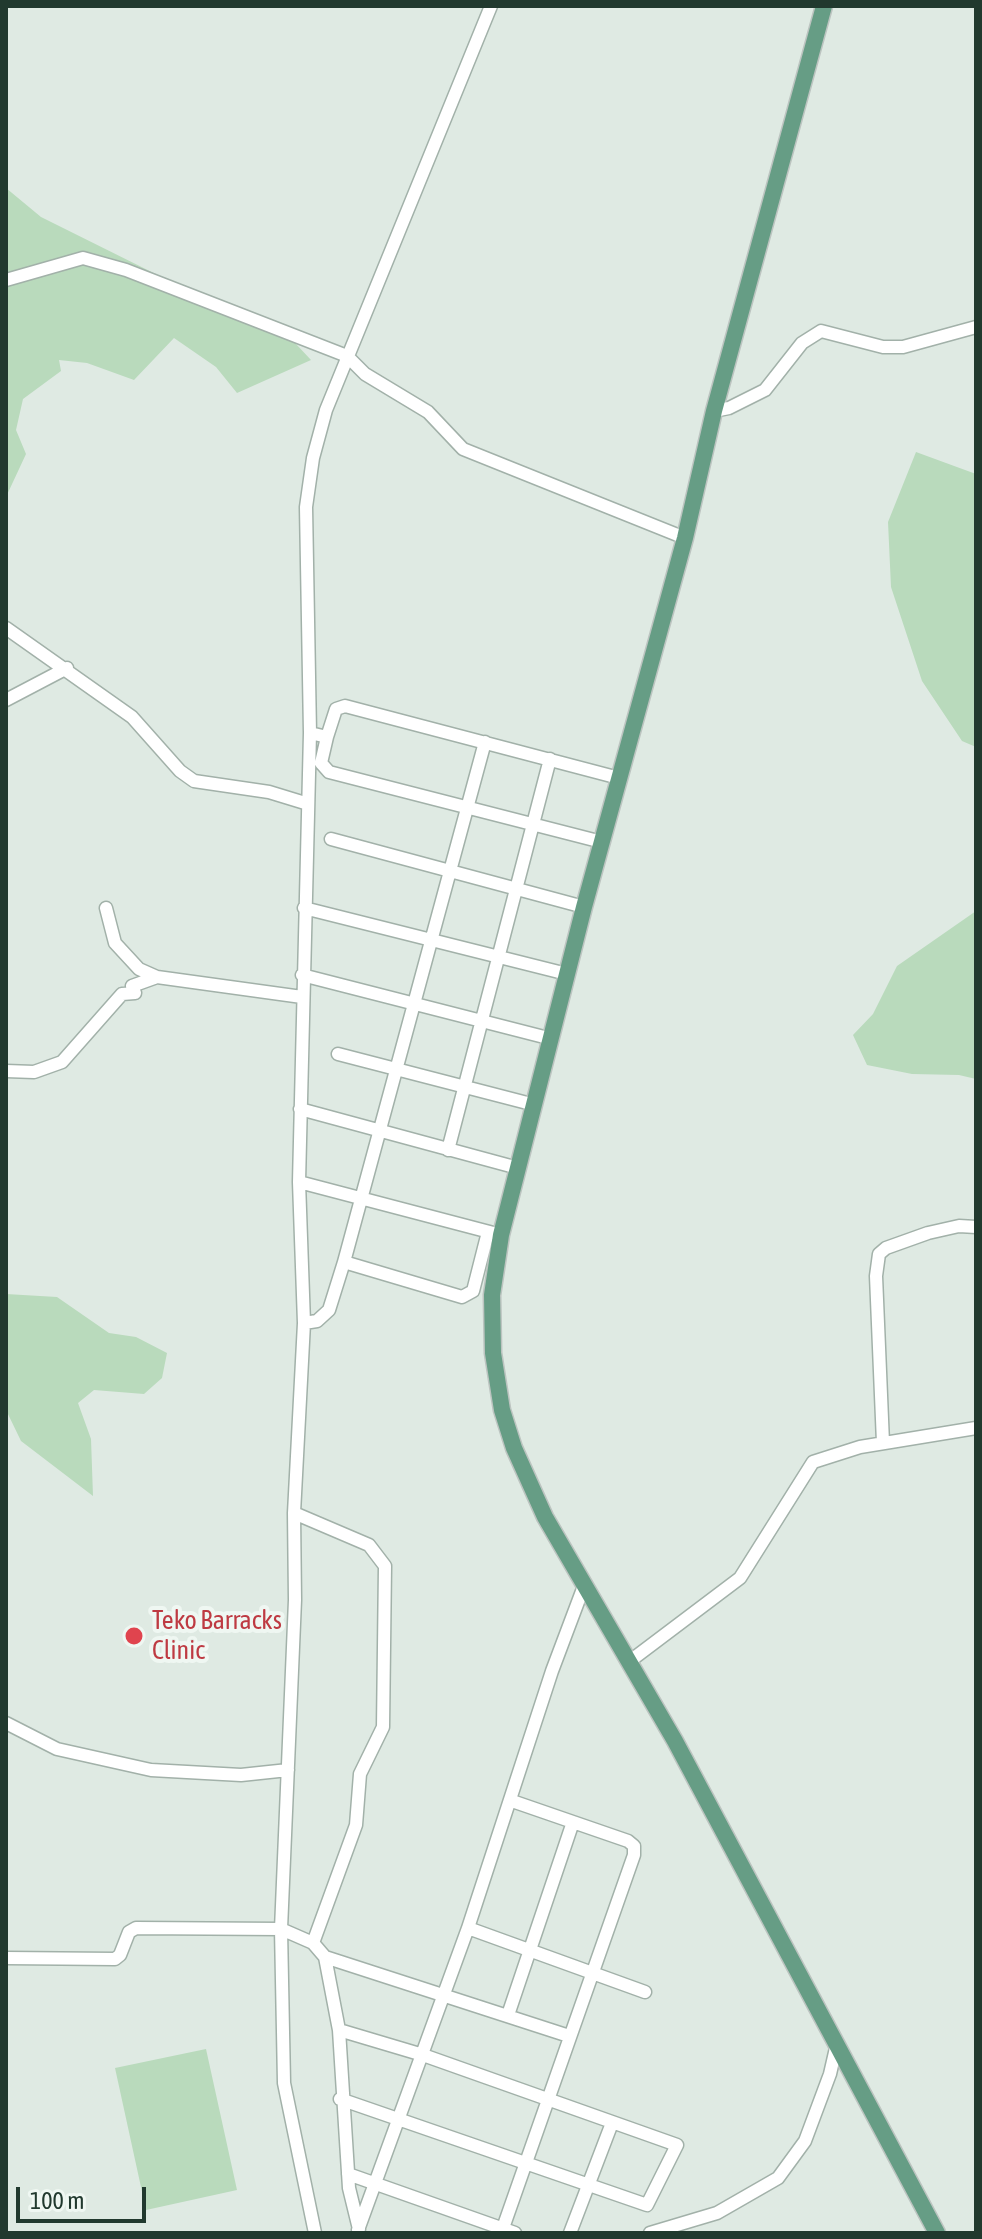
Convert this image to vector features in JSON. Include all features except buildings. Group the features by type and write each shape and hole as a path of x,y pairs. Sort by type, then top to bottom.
{"main road":[{"path":"824,6 714,411 685,538 584,907 535,1105 518,1168 495,1234 493,1353 502,1410 514,1448 545,1517 630,1661 740,1860 836,2048 937,2233"}],"street":[{"path":"315,2233 284,2083 281,1929 295,1600 294,1513 304,1323 299,1182 305,803 310,733 306,507 313,458 347,356 491,6"},
{"path":"6,280 83,258 126,270 347,356 381,385 428,412 463,449 685,538"},
{"path":"714,411 729,408 765,390 802,343 821,331 883,347 903,347 976,327"},
{"path":"6,628 67,668 132,717 180,771 194,781 269,792 305,803"},
{"path":"6,700 67,668"},
{"path":"602,842 329,772 321,763 327,737 336,709 345,706 619,778"},
{"path":"310,733 327,737"},
{"path":"304,1323 317,1321 329,1310 344,1262 381,1133 447,872 485,742"},
{"path":"448,1150 550,759"},
{"path":"331,839 584,907"},
{"path":"106,908 115,943 139,969 157,977 302,997"},
{"path":"304,908 430,937 567,974"},
{"path":"302,975 552,1039"},
{"path":"6,1071 34,1072 62,1062 122,994 135,993 132,986 157,977"},
{"path":"338,1054 535,1105"},
{"path":"300,1109 518,1168"},
{"path":"299,1182 495,1234 473,1291 462,1297 344,1262"},
{"path":"883,1443 876,1276 879,1254 886,1248 928,1233 959,1226 976,1227"},
{"path":"630,1661 740,1578 813,1462 833,1453 976,1428"},
{"path":"294,1513 369,1545 385,1566 383,1727 360,1774 356,1825 313,1943"},
{"path":"358,2231 468,1928 552,1671 584,1586"},
{"path":"6,1723 57,1749 151,1770 241,1775 288,1770"},
{"path":"348,2174 509,2231 526,2163 634,1846 628,1841 512,1801"},
{"path":"508,2015 573,1822"},
{"path":"6,1958 115,1959 120,1955 129,1932 136,1928 281,1929 313,1943 325,1957 339,2030 340,2099 358,2231"},
{"path":"468,1928 645,1992"},
{"path":"325,1957 569,2036"},
{"path":"339,2030 423,2055 677,2145 647,2205 340,2099"},
{"path":"650,2233 717,2213 778,2178 805,2141 836,2048"},
{"path":"570,2233 612,2123"}],"green space":[{"path":"6,188 41,217 226,309 282,329 311,360 237,393 216,367 174,338 134,380 87,363 59,360 61,371 23,399 16,430 26,454 6,497"},
{"path":"916,452 976,474 976,747 962,741 922,681 891,587 888,522"},
{"path":"976,911 976,1079 959,1075 912,1074 867,1065 853,1035 873,1014 897,966"},
{"path":"6,1294 57,1297 109,1333 136,1337 167,1353 162,1378 144,1394 94,1390 78,1403 91,1439 93,1496 21,1441 6,1410"},
{"path":"206,2049 237,2190 146,2210 115,2068"}],"place":[{"name":"Teko Barracks Clinic","path":"134,1636"}]}
